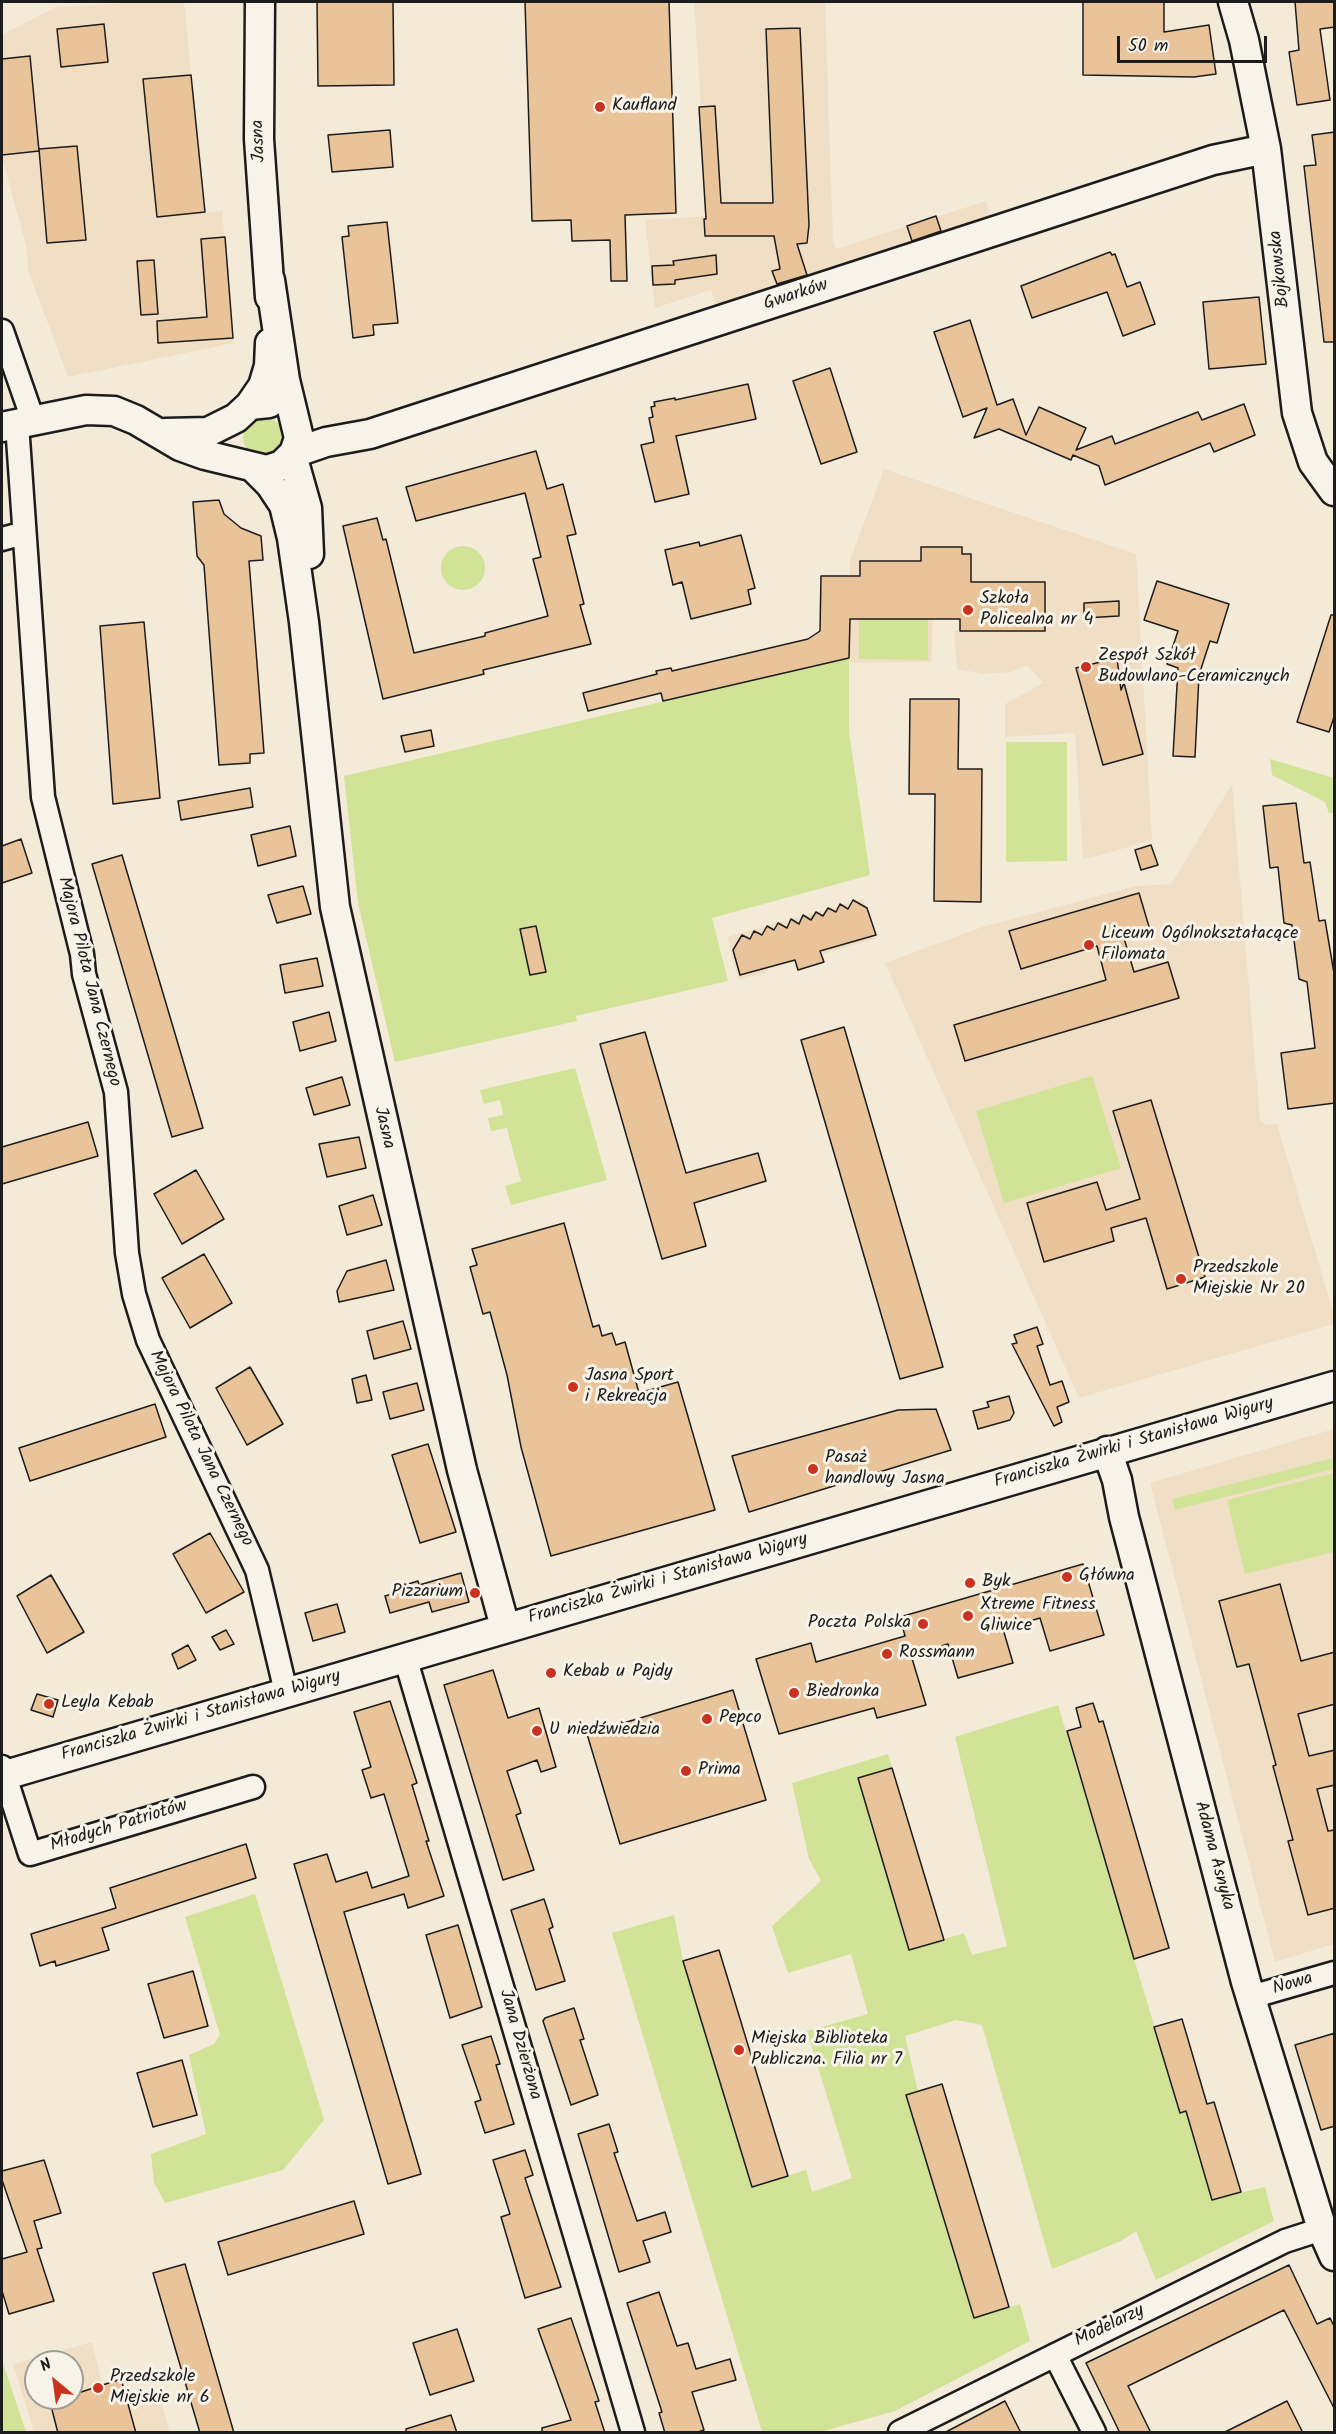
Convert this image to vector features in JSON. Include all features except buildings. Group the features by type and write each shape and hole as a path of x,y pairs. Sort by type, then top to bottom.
{"street":[{"name":"Jasna","path":"260,2 259,139 270,280 285,380 295,421"},
{"name":"Bojkowska","path":"1233,2 1244,40 1266,149 1297,412 1313,462 1335,491"},
{"name":"Bojkowska","path":"1241,2 1244,40"},
{"name":"Gwarków","path":"293,454 326,442 370,434 1213,160 1266,149"},
{"name":"Jasna","path":"243,411 263,386 269,366 270,280"},
{"name":"Majora Pilota Jana Czernego","path":"2,331 17,424 44,796 82,954 84,974 116,1092 127,1253 134,1294 148,1340 257,1570 286,1692"},
{"path":"159,433 182,435 208,432 243,411 269,402 284,408 295,421 326,442"},
{"path":"17,424 86,410 114,411 180,446 267,470 282,465 293,454 298,438 295,421"},
{"path":"243,411 230,437 236,455 252,467"},
{"name":"Jasna","path":"293,454 307,508 309,537 309,578 304,622"},
{"name":"Jasna","path":"252,467 270,484 284,505 292,538 304,622 335,907 459,1458 505,1627"},
{"path":"2,539 24,533"},
{"name":"Franciszka Żwirki i Stanisława Wigury","path":"2,1773 405,1658 1335,1386"},
{"name":"Adama Asnyka","path":"1107,1451 1117,1480 1124,1517 1251,1997 1322,2229 1335,2256"},
{"name":"Jana Dzierżona","path":"405,1658 633,2433"},
{"name":"Młodych Patriotów","path":"2,1773 30,1854 253,1787"},
{"name":"Nowa","path":"1251,1997 1335,1973"},
{"name":"Modelarzy","path":"900,2433 1285,2241 1322,2229"},
{"path":"1055,2355 1094,2433"}],"shaded area":[{"path":"184,2 205,212 222,211 234,343 68,377 28,270 26,245 2,158 2,35 56,7"},
{"path":"694,2 825,2 833,241 836,249 986,201 992,221 718,311 711,290 655,308 645,220 708,216"},
{"name":"Zespół Szkół Budowlano-Ceramicznych","path":"884,469 1136,554 1152,840 1083,860 1075,733 1005,737 1005,704 1043,683 1027,665 1011,672 984,674 957,669 954,631 960,630 960,601 933,619 931,662 849,663 850,560"},
{"path":"1232,784 1260,1120 1266,1125 1277,1124 1334,1314 1334,1324 1079,1398 885,963 982,927 1136,886 1171,884"},
{"path":"863,899 875,939 823,954 818,936 763,952 768,972 739,980 727,937"},
{"path":"1334,1429 1334,1944 1275,1962 1150,1483"},
{"name":"Przedszkole Miejskie nr 6","path":"92,2342 102,2384 121,2379 128,2401 158,2392 170,2432 34,2432 27,2410 84,2410 84,2350 63,2350"},
{"name":"Przedszkole Miejskie nr 6","path":"24,2361 24,2400 13,2364"}],"green space":[{"path":"263,417 277,423 283,437 277,451 263,457 249,451 243,437 249,423"},
{"path":"463,546 472,547 479,552 484,559 484,577 479,584 472,589 463,590 454,589 447,584 442,577 441,568 442,559 447,552 454,547"},
{"path":"859,619 928,619 928,660 859,659"},
{"path":"849,658 849,732 870,875 712,918 728,981 576,1016 577,1021 395,1062 358,903 344,776"},
{"path":"1006,742 1067,742 1067,861 1006,862"},
{"path":"1270,759 1334,778 1334,813 1329,813 1325,802 1272,775"},
{"path":"575,1068 607,1180 511,1205 505,1186 521,1181 507,1128 491,1131 488,1118 503,1115 500,1100 484,1104 480,1090"},
{"path":"1092,1076 1121,1168 1004,1203 976,1111"},
{"path":"1334,1458 1334,1469 1175,1510 1172,1499"},
{"path":"1334,1473 1334,1552 1245,1574 1227,1500"},
{"path":"1058,1705 1180,2112 1186,2111 1212,2200 1265,2187 1274,2221 1156,2280 1136,2231 1121,2241 1052,2269 982,2025 956,2020 905,2036 918,2091 906,2095 974,2318 1020,2304 1030,2341 895,2411 820,2432 762,2432 612,1933 674,1915 683,1961 752,2187 806,2170 812,2192 852,2178 807,2031 868,2014 851,1954 788,1973 772,1926 821,1881 809,1859 792,1783 888,1754 892,1768 858,1779 909,1950 964,1933 972,1955 1007,1946 955,1737"},
{"path":"255,1894 324,2120 283,2170 165,2203 154,2183 151,2154 206,2134 189,2055 214,2044 220,2035 185,1917"},
{"path":"2,2360 26,2432 2,2432"}],"place":[{"name":"Kaufland","path":"600,107"},
{"name":"Szkoła Policealna nr 4","path":"968,610"},
{"name":"Zespół Szkół Budowlano-Ceramicznych","path":"1086,667"},
{"name":"Liceum Ogólnokształacące Filomata","path":"1089,945"},
{"name":"Przedszkole Miejskie Nr 20","path":"1181,1279"},
{"name":"Jasna Sport i Rekreacja","path":"573,1387"},
{"name":"Pasaż handlowy Jasna","path":"813,1469"},
{"name":"Główna","path":"1067,1577"},
{"name":"Byk","path":"970,1583"},
{"name":"Pizzarium","path":"475,1593"},
{"name":"Xtreme Fitness Gliwice","path":"968,1616"},
{"name":"Poczta Polska","path":"923,1624"},
{"name":"Rossmann","path":"887,1654"},
{"name":"Kebab u Pajdy","path":"551,1673"},
{"name":"Biedronka","path":"794,1693"},
{"name":"Leyla Kebab","path":"49,1704"},
{"name":"Pepco","path":"707,1719"},
{"name":"U niedźwiedzia","path":"537,1731"},
{"name":"Prima","path":"686,1771"},
{"name":"Miejska Biblioteka Publiczna. Filia nr 7","path":"739,2050"},
{"name":"Przedszkole Miejskie nr 6","path":"98,2388"}]}
